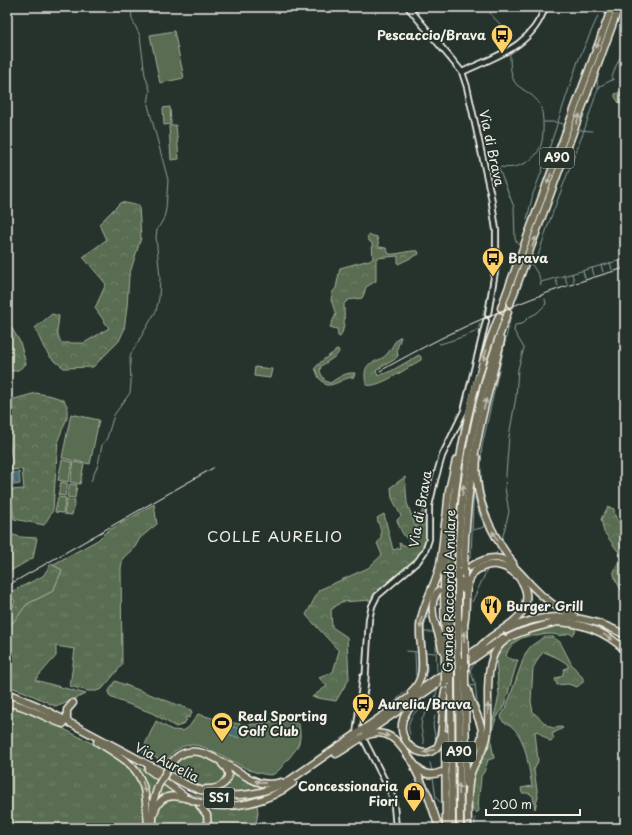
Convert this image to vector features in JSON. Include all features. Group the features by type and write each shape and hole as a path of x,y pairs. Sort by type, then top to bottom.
{"highway":[{"name":"A90","path":"501,308 612,7"},
{"name":"A90","path":"510,304 619,7"},
{"name":"Grande Raccordo Anulare","path":"460,828 463,675 458,656 458,571 461,501 471,437 485,379 507,314 480,427"},
{"name":"Grande Raccordo Anulare","path":"452,828 452,681 447,663 452,530 455,493 472,399 499,316"},
{"path":"467,828 463,675 468,656 464,624 464,574 467,567 465,534 468,496 480,427"},
{"path":"480,427 477,462 480,501 493,534 517,568 532,586 558,608 625,635"},
{"path":"375,721 387,710 412,692 420,680 422,667 420,624 424,608 439,569 453,471 461,440 466,428"},
{"path":"446,517 444,580 441,590 447,663 439,684 446,828"},
{"path":"479,648 488,639 517,618 523,611 526,603 526,593 521,581 509,568 497,561"},
{"path":"467,567 484,563 506,561 517,568"},
{"path":"464,624 467,613 468,582 475,571 484,563"},
{"path":"441,590 433,599 432,608 447,663"},
{"path":"468,656 513,627 538,618 556,616 568,617 600,624"},
{"path":"468,656 514,632 536,624 556,622 578,624 593,629 610,638 625,650"},
{"path":"467,828 468,789 470,777 488,734 488,677 492,658 500,645 513,635 528,629 556,622"},
{"path":"463,675 469,698 482,730 480,742 471,752"},
{"path":"439,684 442,703 442,735 436,749 423,753 408,744 402,736 402,720 411,707 439,684"},
{"name":"Via Aurelia","path":"7,693 38,706 189,786 219,794 248,794 274,788 297,775 375,721 439,684"},
{"name":"Via Aurelia","path":"7,697 65,721 97,742 192,792 226,799 250,798 268,794 293,783 439,684"},
{"path":"7,703 19,705 48,719 65,721 100,737 114,747"},
{"path":"65,721 67,710 73,703"},
{"path":"54,709 65,721"},
{"path":"336,754 369,735 385,734 392,737 399,743 413,764 428,795 439,828"},
{"path":"97,742 126,761 139,775 145,792 148,828"},
{"path":"153,828 153,802 158,788 170,765 178,756 191,751 204,753 251,779 260,782 277,783 297,775"},
{"path":"189,786 213,789 219,788 223,785 227,779 227,771 217,760"},
{"path":"413,764 426,774 438,773"},
{"path":"148,769 186,797 200,804 222,807 246,803 278,793 293,783"},
{"path":"158,788 158,796 164,799"},
{"path":"152,820 156,806 164,799 174,796 186,797"},
{"path":"200,804 209,822 208,828"}],"street":[{"name":"Via di Brava","path":"408,7 462,72 470,98 496,226 496,265 488,314"},
{"path":"462,72 514,47 525,40 533,31 545,7"},
{"name":"Via di Brava","path":"356,735 367,662 369,619 374,601 391,583 421,558 427,547 429,539 429,506 435,480 442,456 460,422 464,411 486,321"},
{"path":"364,740 391,793 394,804 396,828"}],"green space":[{"path":"174,31 184,78 160,83 150,35"},
{"path":"625,90 625,104 619,103 615,97 615,94"},
{"path":"170,107 171,124 164,125 163,108"},
{"path":"176,125 179,159 171,160 169,126"},
{"path":"121,202 139,206 141,238 129,276 124,330 119,341 93,367 64,368 51,358 44,348 35,328 52,314 59,316 57,332 61,343 84,343 109,328 95,308 106,284 83,257 106,240 99,224"},
{"path":"370,235 377,237 379,247 386,248 389,254 418,251 419,254 398,264 398,256 376,258 376,281 366,287 362,298 348,300 344,304 344,325 340,337 338,336 337,329 330,327 336,314 331,300 332,293 336,288 340,268 373,259 372,243 367,237"},
{"path":"7,320 20,342 26,364 15,371 7,369"},
{"path":"399,337 401,337 397,349 398,356 376,371 378,376 391,371 419,355 421,360 402,372 378,384 366,385 365,376 368,366 388,353"},
{"path":"338,349 339,352 336,356 321,366 320,372 325,381 330,383 348,373 355,373 354,377 326,385 319,378 315,368"},
{"path":"255,367 272,369 270,378 254,376"},
{"path":"36,393 64,400 67,406 67,418 58,440 53,510 44,525 14,519 10,490 24,489 22,469 10,470 12,461 9,441 7,440 7,401"},
{"path":"71,414 99,420 90,464 62,458"},
{"path":"62,460 73,462 68,482 58,480"},
{"path":"74,462 84,464 80,484 70,482"},
{"path":"405,477 407,503 416,528 425,504 427,503 428,515 424,551 372,600 341,602 331,610 332,627 347,637 349,679 336,701 312,697 327,686 319,678 333,672 339,651 306,615 319,590 368,568 382,555 377,543 381,538 381,535 377,518 384,514 393,550 400,548 399,543 406,546 411,542 406,538 401,530 397,520 401,516 392,498 391,487"},
{"path":"61,482 68,484 65,496 58,495"},
{"path":"70,484 77,485 75,498 67,497"},
{"path":"58,497 66,498 63,513 55,512"},
{"path":"67,499 75,500 72,515 64,514"},
{"path":"154,504 157,524 140,538 135,547 123,558 121,568 122,665 102,689 88,691 70,686 75,649 56,646 56,656 35,680 86,694 61,705 55,706 25,692 7,686 7,630 27,604 53,591 62,570 52,565 98,540 106,532"},
{"path":"608,507 614,509 617,520 625,527 625,596 616,581 614,574 614,570 620,559 620,554 604,532 601,519"},
{"path":"7,533 20,537 37,538 33,558 7,573"},
{"path":"51,564 62,570 53,591 27,604 7,630 7,619 15,601 7,594 43,576"},
{"path":"547,627 574,627 576,630 573,635 568,633 561,636 545,634 524,637 517,641 508,650 506,657 518,660 504,706 493,727 491,742 494,758 488,760 481,776 478,802 479,811 476,813 470,804 471,789 476,769 488,743 490,725 493,721 499,695 496,659 506,643 521,635"},
{"path":"544,637 553,637 560,642 572,665 583,678 583,682 577,687 568,684 557,685 555,679 562,676 565,668 568,668 568,665 560,659 544,652 539,657 533,668 531,702 533,712 548,726 553,728 563,728 552,734 554,738 551,742 537,731 535,732 538,761 534,770 538,796 535,809 533,796 529,793 522,793 521,788 532,786 525,749 517,732 511,726 503,722 501,716 506,708 525,654 531,646"},
{"path":"115,681 191,710 192,713 189,718 186,717 185,719 187,720 182,725 176,727 152,713 109,696 109,691"},
{"path":"7,700 105,750 133,769 142,786 146,828 7,828"},
{"name":"Real Sporting Golf Club","path":"198,714 231,723 242,724 274,721 285,716 299,725 299,743 281,768 271,775 250,770 197,745 187,745 178,749 172,753 165,762 142,751 156,721 172,730 183,731 189,727"},
{"path":"194,753 211,759 222,767 225,770 225,781 209,788 191,783 169,773 178,759"},
{"path":"134,764 159,779 151,801 149,819 148,797 145,783 139,770"},
{"path":"230,770 271,786 244,792 216,791 223,788 225,785 228,780"},
{"path":"164,784 180,795 161,796 158,792"},
{"path":"178,789 194,795 225,801 241,802 223,805 195,799"},
{"path":"167,800 182,800 195,805 205,816 205,828 156,828 156,813 158,809"},
{"path":"204,805 257,805 258,813 255,828 210,828 210,816"}],"water":[{"path":"19,472 20,484 14,485 13,473"},
{"path":"231,726 241,730 239,738 228,734"}],"waterway":[{"path":"91,481 98,465 102,445 107,438 114,415 130,393 131,354 156,311 159,298 160,278 156,237 157,230 164,218 166,209 168,180 148,105 150,90 145,75 140,36 132,19 131,7"},
{"path":"487,7 493,17 507,33 510,46"},
{"path":"527,219 533,194 578,61 598,16"},
{"path":"611,80 625,48"},
{"path":"510,52 513,79 517,85 533,96 538,102 543,119 542,141 539,151 535,156 519,166 507,168 501,167 499,169 514,207 515,239 519,245"},
{"path":"597,79 598,88"},
{"path":"531,264 537,259 596,94 600,86 614,79"},
{"path":"544,122 557,122 563,124"},
{"path":"579,130 592,131"},
{"path":"541,282 625,259"},
{"path":"619,260 621,267"},
{"path":"610,262 612,270"},
{"path":"531,263 539,276 541,285"},
{"path":"601,265 603,272"},
{"path":"592,268 594,275"},
{"path":"583,271 585,278"},
{"path":"572,274 574,281"},
{"path":"564,275 567,283"},
{"path":"555,278 558,286"},
{"path":"502,539 509,512 505,488 509,436 516,397 518,369 524,348 514,331 515,325 522,324 529,317 537,313 546,304 545,299"},
{"path":"484,313 484,309 486,308"},
{"path":"488,509 483,493 481,478 482,446 510,320"},
{"path":"439,343 448,342 475,332 478,330 480,323"},
{"path":"469,559 471,556 474,483"},
{"path":"473,530 485,527 479,513 475,497"},
{"path":"494,556 497,552"},
{"path":"472,602 487,570"},
{"path":"435,604 440,604"},
{"path":"424,680 427,670 424,627 429,608"},
{"path":"438,623 439,626 441,626"},
{"path":"417,628 418,677"},
{"path":"425,632 434,632"},
{"path":"437,640 437,671"},
{"path":"406,651 417,652"},
{"path":"415,652 416,676"},
{"path":"425,652 435,653"},
{"path":"475,663 470,670 475,684 477,703 485,725"},
{"path":"491,683 492,719"},
{"path":"470,685 475,686"},
{"path":"397,699 410,688"},
{"path":"424,744 421,727 422,719 435,699 437,690"},
{"path":"410,734 409,724 412,716 427,702"},
{"path":"468,707 476,721 478,730 477,740 474,745"},
{"path":"435,716 433,725 436,741"},
{"path":"430,763 432,771"},
{"path":"433,777 436,798 440,802"},
{"path":"475,818 475,828"}],"tunnel":[{"path":"361,710 361,725 364,740"}],"railway":[{"path":"380,371 470,324 547,293 625,268"},
{"path":"7,586 213,468"}],"place":[{"name":"Pescaccio/Brava","path":"502,54"},
{"name":"Brava","path":"493,278"},
{"name":"Burger Grill","path":"491,626"},
{"name":"Aurelia/Brava","path":"363,724"},
{"name":"Real Sporting Golf Club","path":"222,742"},
{"name":"Concessionaria Fiori","path":"414,812"}],"district":[{"name":"COLLE AURELIO","path":"275,537"}]}
